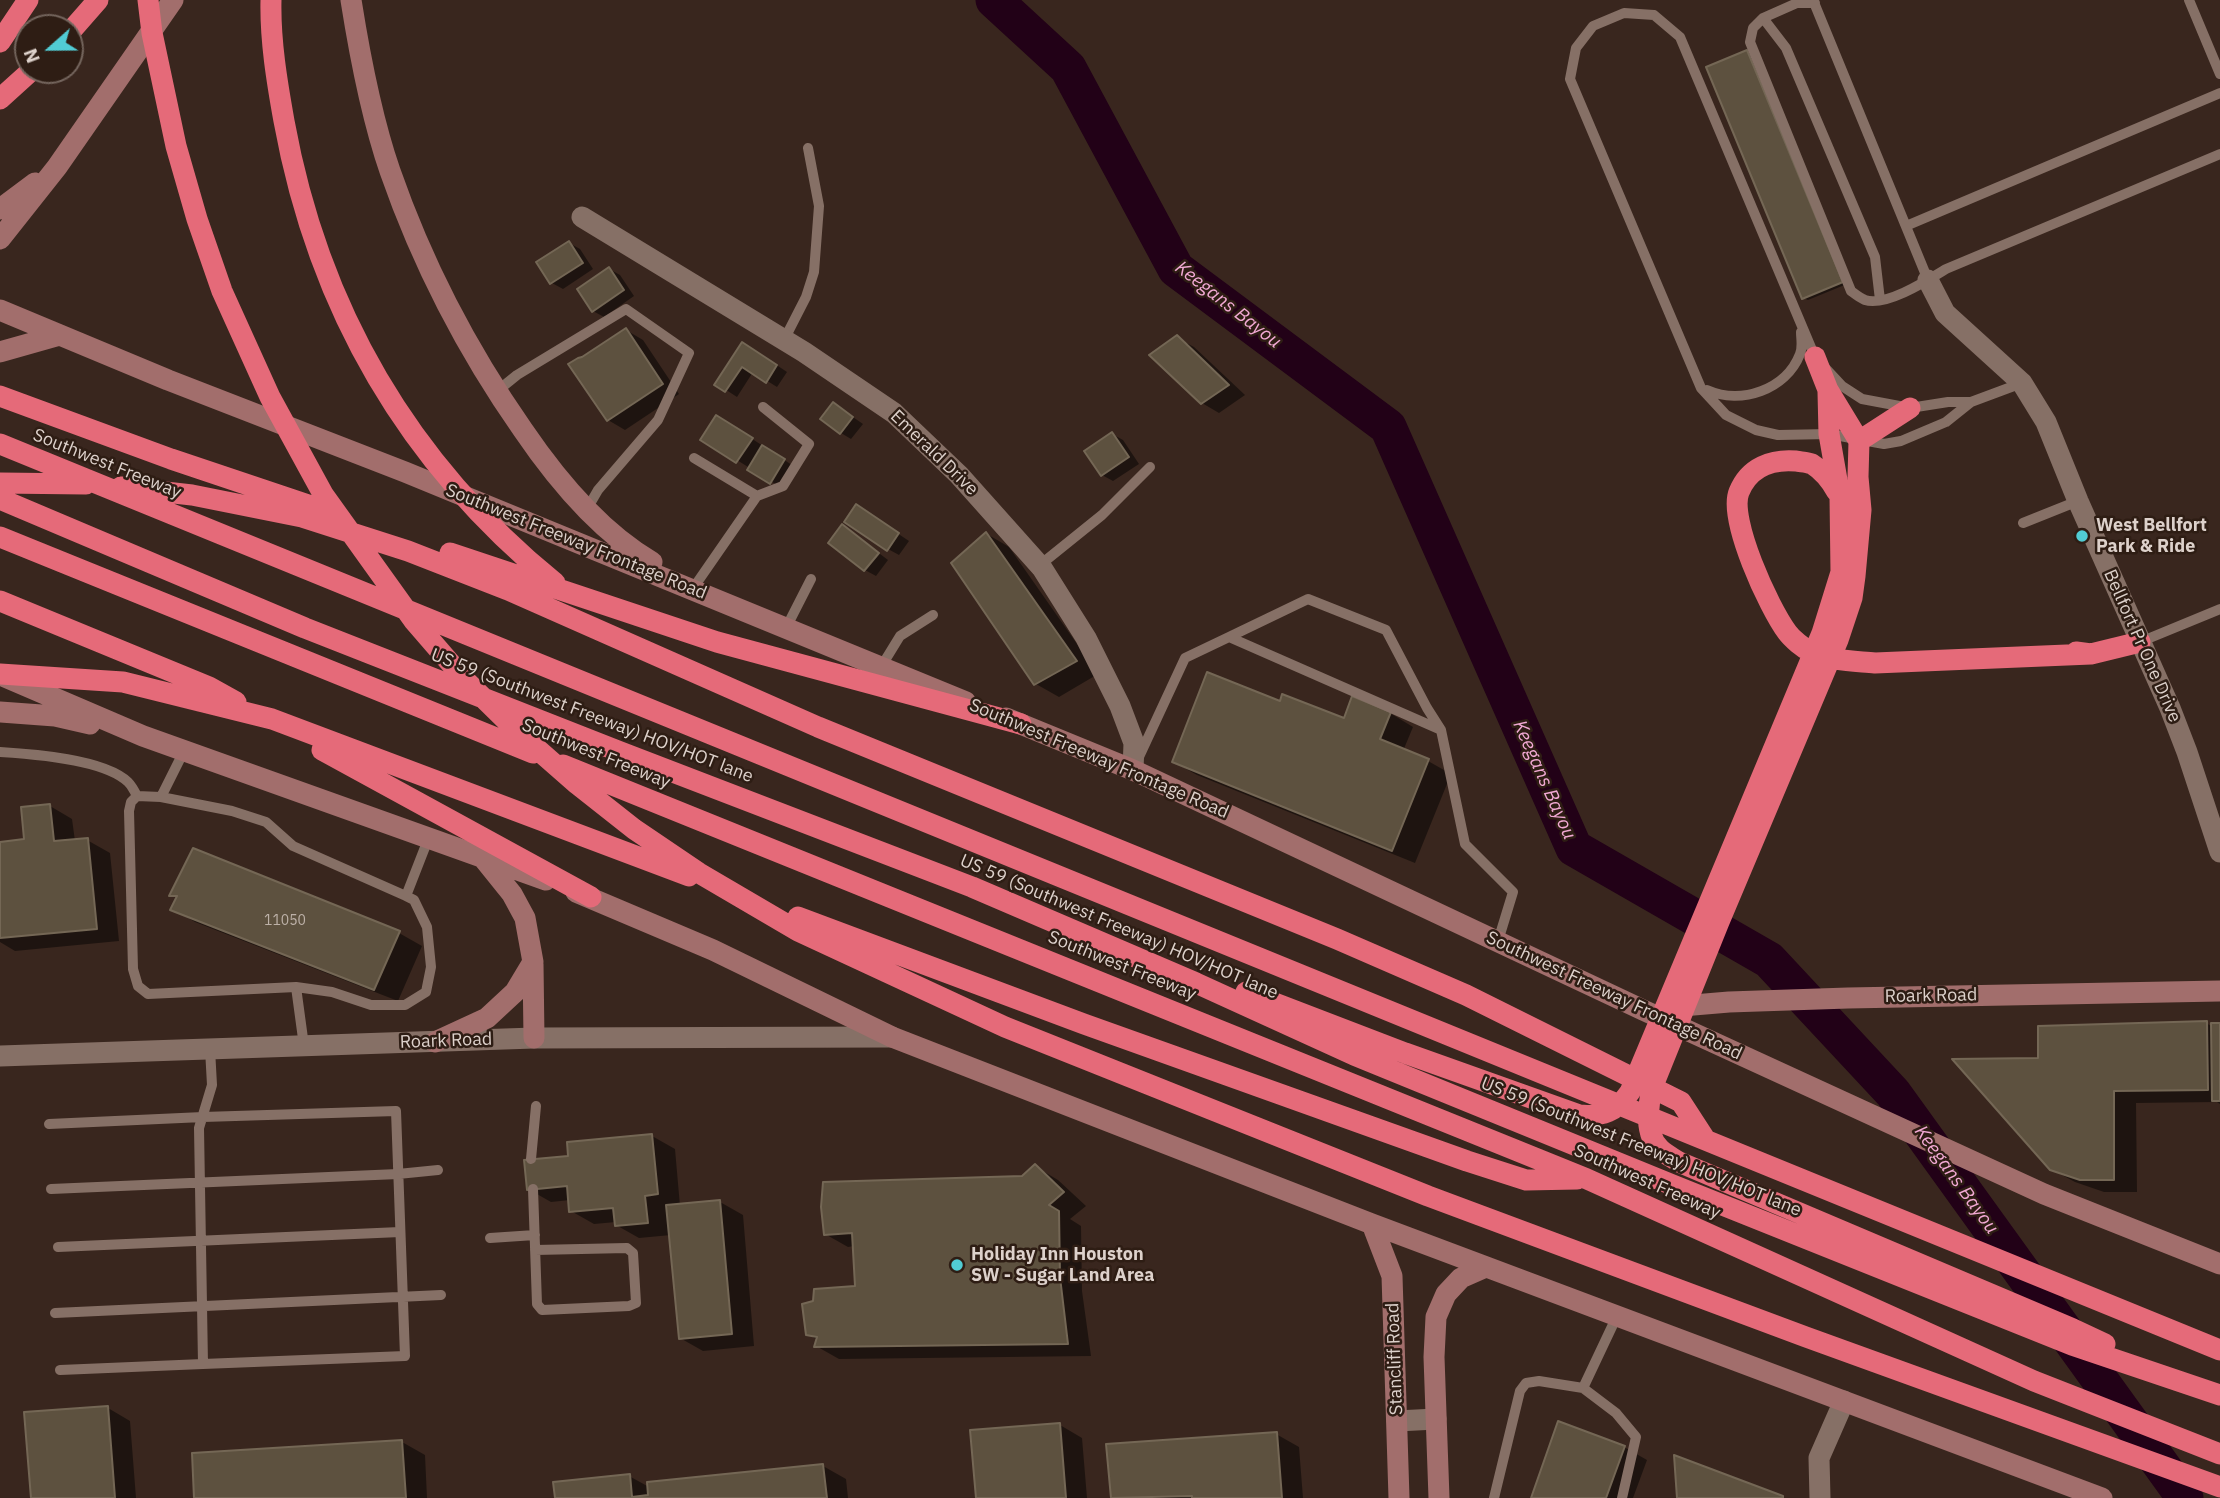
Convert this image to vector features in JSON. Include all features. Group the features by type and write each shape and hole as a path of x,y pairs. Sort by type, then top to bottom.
{"highway":[{"path":"0,42 28,0"},
{"path":"84,16 98,0"},
{"path":"148,0 152,33 176,146 222,291 270,397 323,494 414,621 466,680 520,734 577,785 634,829 688,866 798,931 1005,1027 1428,1196 2220,1487"},
{"path":"271,0 278,87 292,165 323,266 372,371 413,434 458,492 488,523 522,556 556,583 664,659"},
{"path":"0,99 17,84"},
{"path":"1115,948 1200,974 1405,1054 1579,1115 1596,1116 1609,1112 1623,1101 1630,1092 1848,574 1861,510 1857,477 1859,441 1828,390 1815,357"},
{"path":"1828,390 1829,434 1852,597 1838,640 1652,1088 1648,1110 1651,1135 1657,1147 1679,1162 2073,1329 2169,1376"},
{"path":"0,396 171,459 717,642 1021,724"},
{"path":"1859,441 1910,408"},
{"name":"Southwest Freeway","path":"0,444 2220,1350"},
{"path":"1840,497 1831,482 1810,463 1780,460 1763,466 1749,476 1738,493 1737,517 1745,545 1775,614 1788,635 1811,652 1827,656 1895,648 1984,644 2091,654 2140,642"},
{"path":"0,483 79,484 156,490 231,502 302,517 445,565 508,590 765,704 1337,939 1466,995 1681,1102 1705,1139"},
{"name":"US 59 (Southwest Freeway) HOV/HOT lane","path":"0,499 305,628 972,887 1354,1055 1675,1186 2072,1345 2220,1395"},
{"name":"Southwest Freeway","path":"0,537 1587,1179 2034,1381 2220,1454"},
{"path":"0,601 209,687 591,897"},
{"path":"0,674 123,682 272,719 1084,1024 1467,1161 1526,1180 1587,1179"}],"main road":[{"path":"0,239 57,167 173,0"},
{"path":"351,0 374,115 390,170 439,289 463,337 496,392 548,467 587,509 630,550 702,592"},
{"path":"0,209 57,167"},
{"name":"Southwest Freeway Frontage Road","path":"0,310 702,592 1133,769 1799,1083 2044,1194 2220,1264"},
{"path":"0,352 60,335"},
{"path":"0,674 144,736 591,897 713,950 892,1037 1372,1224 2102,1498"},
{"path":"0,712 55,716 144,736"},
{"path":"481,856 512,894 524,918 533,962 534,1038"},
{"path":"435,1042 487,1018 515,992 533,962"},
{"name":"Roark Road","path":"1643,1010 1729,1002 1848,998 2220,991"},
{"name":"Stancliff Road","path":"1372,1224 1392,1276 1399,1498"},
{"path":"1438,1498 1434,1357 1436,1317 1446,1294 1461,1278 1486,1267"}],"street":[{"name":"Emerald Drive","path":"582,217 784,340 894,413 959,475 1040,565 1086,638 1120,706 1134,743 1133,769"},
{"name":"Bellfort Pr One Drive","path":"1928,280 1945,313 2022,383 2046,422 2187,752 2220,852"},
{"name":"Roark Road","path":"0,1056 534,1038 892,1037"},
{"path":"1820,1498 1819,1458 1844,1401"},
{"path":"1397,1421 1436,1419"}],"lane":[{"path":"2189,0 2220,74"},
{"path":"1928,280 1814,1 1797,3 1763,18 1752,28 1750,42 1851,291 1865,300 1880,300 1928,280 1946,269 2220,154"},
{"path":"1971,402 1948,402 1910,408 1862,399 1842,386 1815,357 1680,37 1654,15 1624,13 1593,26 1576,48 1570,79 1701,388 1726,415 1756,430 1786,436 1829,434 1884,444 1901,441 1946,422 1971,402 2022,383"},
{"path":"1763,18 1786,48 1875,257 1880,300"},
{"path":"1906,226 2220,93"},
{"path":"784,340 806,297 814,272 819,206 808,148"},
{"path":"496,392 517,375 626,309 689,353 657,420 598,490 587,509"},
{"path":"1701,388 1721,396 1741,397 1763,391 1780,381 1801,352 1801,324"},
{"path":"702,592 757,496 783,486 809,444 763,407"},
{"path":"694,458 757,496"},
{"path":"1040,565 1102,515 1150,467"},
{"path":"2023,523 2078,501"},
{"path":"786,628 811,579"},
{"path":"1133,769 1185,658 1308,599 1386,630 1441,730 1465,844 1513,892 1498,942"},
{"path":"2140,642 2220,609"},
{"path":"881,667 900,636 933,615"},
{"path":"1229,637 1441,730"},
{"path":"161,796 184,751"},
{"path":"0,752 70,760 113,773 129,783 137,796"},
{"path":"137,796 161,796 232,811 266,822 293,846 414,900 427,927 430,967 426,992 405,1005 370,1005 332,992 296,987 148,993 138,986 133,970 129,811 131,802 137,796"},
{"path":"406,896 429,837"},
{"path":"296,987 304,1046"},
{"path":"203,1364 200,1128 212,1085 210,1049"},
{"path":"531,1159 536,1106"},
{"path":"49,1124 202,1116 396,1111 405,1356 60,1370"},
{"path":"51,1189 438,1170"},
{"path":"533,1189 535,1235 535,1250 537,1304 542,1310 629,1306 636,1303 633,1253 627,1248 535,1250"},
{"path":"58,1247 400,1232"},
{"path":"490,1238 535,1235"},
{"path":"55,1313 441,1295"},
{"path":"1583,1388 1617,1316"},
{"path":"1494,1498 1520,1391 1526,1384 1539,1381 1583,1388 1616,1413 1636,1437 1622,1498"}],"building":[{"path":"1747,50 1843,282 1802,299 1706,67"},
{"path":"569,241 583,263 550,284 536,262"},
{"path":"609,267 624,290 592,312 577,289"},
{"path":"626,328 663,384 607,421 568,364"},
{"path":"1177,335 1229,385 1201,404 1149,355"},
{"path":"742,342 777,365 766,383 742,367 725,392 714,385"},
{"path":"833,402 853,417 840,434 820,419"},
{"path":"716,415 753,438 736,463 700,440"},
{"path":"1112,432 1129,457 1101,476 1084,451"},
{"path":"762,445 785,459 770,484 747,470"},
{"path":"856,504 899,533 887,551 844,522"},
{"path":"842,524 879,553 864,571 828,543"},
{"path":"986,532 1077,661 1034,685 951,563"},
{"path":"1207,672 1280,701 1282,694 1344,718 1352,696 1391,712 1380,739 1429,759 1392,851 1172,762"},
{"path":"50,804 54,841 88,838 97,929 0,938 0,842 24,839 21,807"},
{"path":"193,848 400,931 374,990 170,910 177,896 169,896"},
{"path":"2207,1021 2208,1090 2114,1091 2114,1180 2080,1180 2050,1170 1952,1059 2038,1058 2038,1026"},
{"path":"2211,1023 2220,1023 2220,1101 2212,1101"},
{"path":"652,1134 658,1194 645,1196 648,1223 615,1226 613,1208 569,1212 567,1186 527,1190 524,1160 568,1156 567,1142"},
{"name":"Holiday Inn Houston SW - Sugar Land Area","path":"1035,1164 1064,1192 1049,1205 1059,1211 1060,1277 1068,1344 814,1347 817,1337 806,1335 802,1304 813,1301 814,1289 855,1286 852,1233 824,1235 821,1207 823,1182 1022,1176"},
{"path":"720,1200 732,1334 679,1339 666,1205"},
{"path":"108,1406 115,1498 31,1498 24,1412"},
{"path":"1558,1421 1625,1446 1606,1498 1531,1498"},
{"path":"1060,1423 1066,1498 976,1498 970,1430"},
{"path":"1277,1432 1282,1498 1111,1498 1106,1444"},
{"path":"402,1440 406,1498 194,1498 192,1453"},
{"path":"1674,1455 1783,1496 1783,1498 1677,1498"},
{"path":"823,1464 827,1498 555,1498 553,1482 630,1474 632,1497 648,1495 647,1482"}],"waterway":[{"name":"Keegans Bayou","path":"994,0 1068,68 1176,269 1388,427 1574,848 1769,960 1893,1093 2185,1498"}],"place":[{"name":"West Bellfort Park & Ride","path":"2082,536"},
{"name":"Holiday Inn Houston SW - Sugar Land Area","path":"957,1265"}]}
